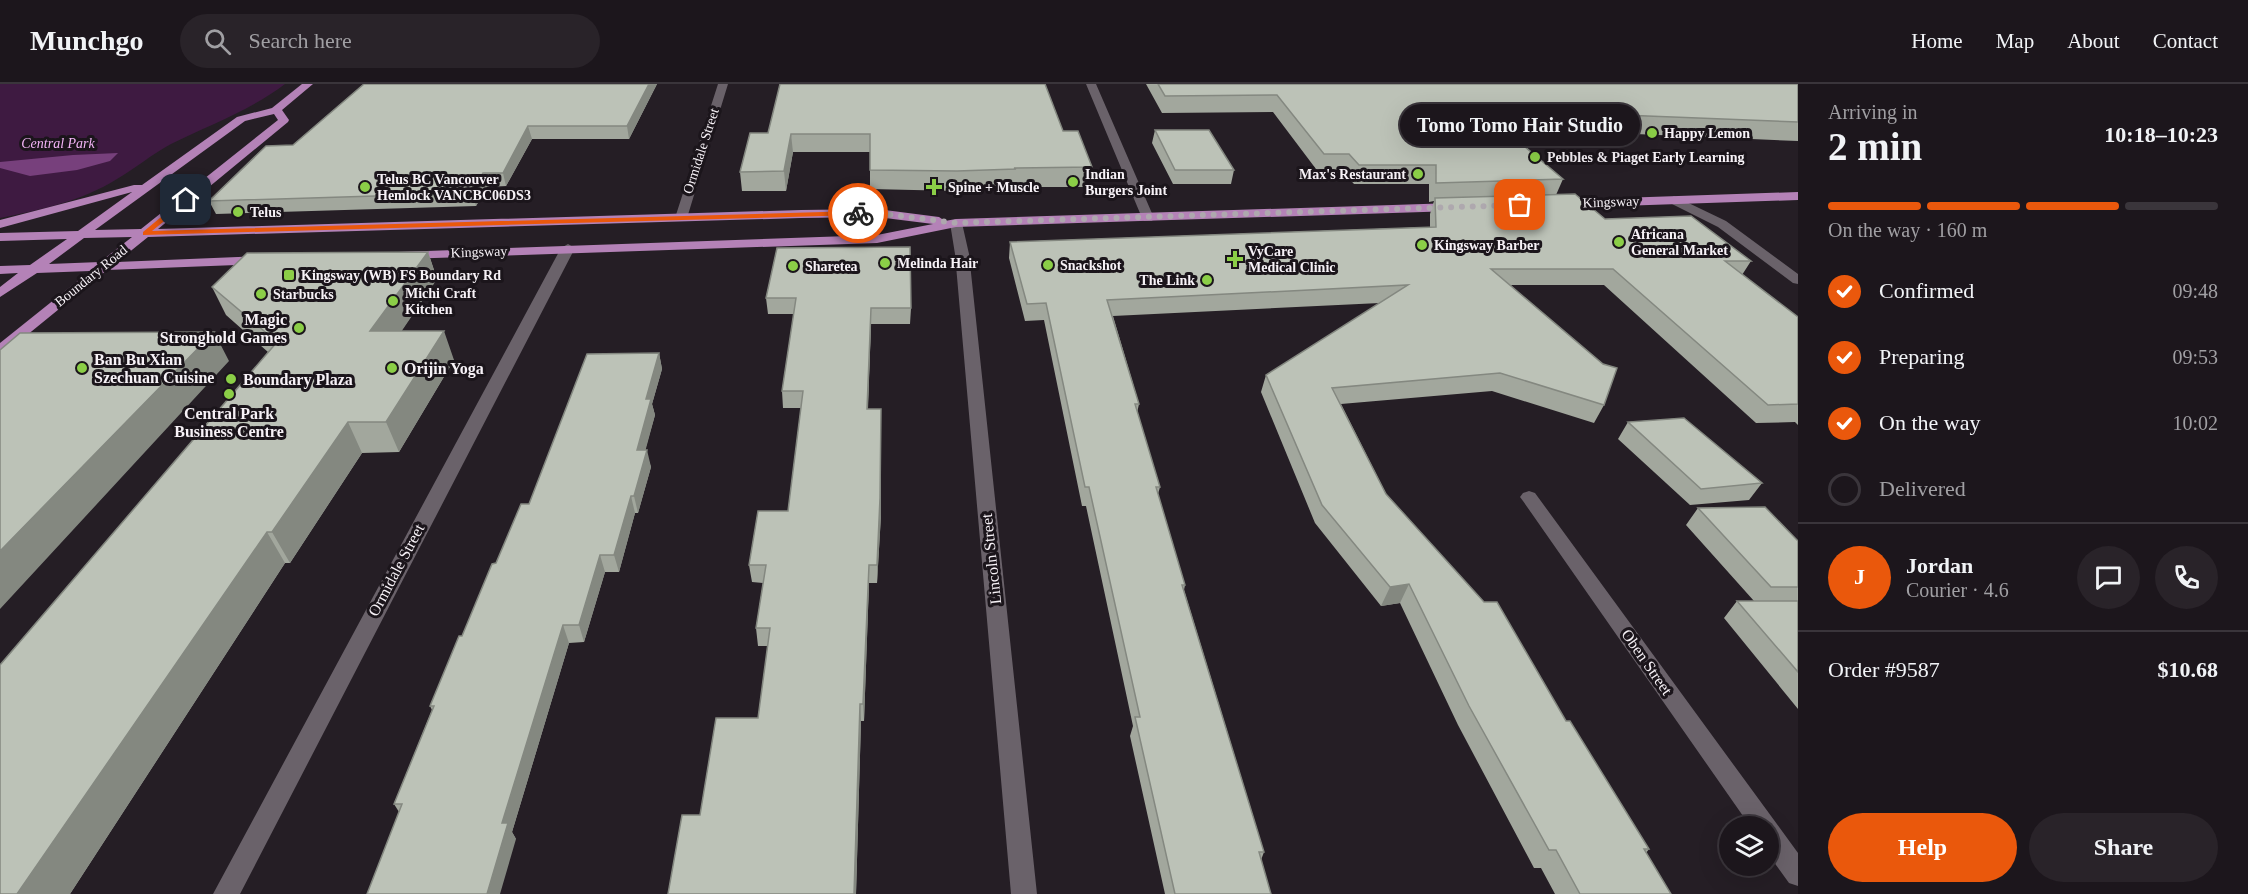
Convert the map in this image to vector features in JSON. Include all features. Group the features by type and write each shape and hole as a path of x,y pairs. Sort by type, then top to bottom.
{"main road":[{"path":"0,293 241,119 276,110 308,84"},
{"name":"Boundary Road","path":"0,350 284,120 276,110"},
{"path":"0,224 148,185"},
{"name":"Kingsway","path":"1551,204 1798,196"},
{"name":"Kingsway","path":"0,237 877,213 956,223 1467,207"},
{"name":"Kingsway","path":"392,255 877,238 956,223"},
{"path":"0,270 273,260"}],"street":[{"name":"Ormidale Street","path":"681,218 723,84"},
{"path":"1091,84 1148,218"},
{"path":"1674,200 1722,224 1798,280"},
{"name":"Lincoln Street","path":"956,223 962,258 1024,894"},
{"name":"Ormidale Street","path":"226,894 568,248"},
{"name":"Oben Street","path":"1529,497 1757,816"},
{"path":"1779,848 1798,874"}],"green space":[{"name":"Central Park","path":"0,84 285,84 244,109 171,144 104,187 45,208 0,218"}],"shaded area":[{"path":"118,153 110,161 77,170 30,176 0,168 0,162"}],"building":[{"path":"364,84 649,84 627,126 528,126 503,173 483,173 472,193 209,201 266,146 293,145"},
{"path":"780,84 1045,84 1063,131 1078,131 1092,167 957,171 870,170 870,134 791,134 784,171 740,172 750,133 768,133"},
{"path":"1158,84 1798,84 1798,122 1597,114 1485,113 1563,179 1436,183 1436,165 1359,165 1349,154 1324,154 1277,95 1165,96"},
{"path":"1155,130 1209,130 1234,170 1175,170"},
{"path":"1575,194 1605,219 1691,216 1751,261 1725,261 1798,317 1798,404 1768,405 1613,269 1491,269 1603,364 1617,368 1604,405 1500,373 1332,388 1386,494 1484,602 1497,602 1566,721 1570,721 1649,849 1644,849 1671,894 1580,894 1556,850 1549,850 1469,706 1409,584 1390,587 1322,505 1266,375 1408,285 1107,300 1139,404 1135,404 1160,487 1156,487 1185,585 1182,585 1264,852 1259,852 1271,894 1175,894 1135,717 1140,717 1089,487 1085,487 1046,303 1027,304 1010,242 1436,227 1435,198"},
{"path":"910,247 911,308 871,308 867,409 881,409 880,498 877,565 869,565 863,704 860,704 854,894 668,894 682,815 700,815 716,718 758,718 770,628 756,628 766,565 749,565 758,511 788,511 803,391 782,391 796,298 766,298 777,248"},
{"path":"428,252 370,331 444,331 386,422 348,422 272,532 267,532 17,894 0,894 0,665 277,342 212,287 247,253"},
{"path":"214,332 0,551 0,350 20,333"},
{"path":"659,353 646,399 651,399 637,450 647,450 634,496 631,496 614,555 600,555 579,625 563,625 502,823 508,823 487,894 367,894 402,804 394,804 434,706 430,706 459,636 462,636 492,564 496,563 521,504 529,504 587,354"},
{"path":"1684,418 1762,483 1701,489 1628,422"},
{"path":"1765,507 1798,541 1798,587 1771,587 1698,508"},
{"path":"1737,601 1798,601 1798,672"}],"way so far":[{"path":"858,213 877,213 956,223 1520,205"}],"place":[{"name":"Happy Lemon","path":"1652,133"},
{"name":"Pebbles & Piaget Early Learning","path":"1535,157"},
{"name":"Max's Restaurant","path":"1418,174"},
{"name":"Indian Burgers Joint","path":"1073,182"},
{"name":"Telus BC Vancouver Hemlock VANCBC06DS3","path":"365,187"},
{"name":"Spine + Muscle","path":"934,187"},
{"name":"Tomo Tomo Hair Studio","path":"1520,205"},
{"name":"Telus","path":"238,212"},
{"name":"Africana General Market","path":"1619,242"},
{"name":"Kingsway Barber","path":"1422,245"},
{"name":"VyCare Medical Clinic","path":"1235,259"},
{"name":"Melinda Hair","path":"885,263"},
{"name":"Snackshot","path":"1048,265"},
{"name":"Sharetea","path":"793,266"},
{"name":"Kingsway (WB) FS Boundary Rd","path":"289,275"},
{"name":"The Link","path":"1207,280"},
{"name":"Starbucks","path":"261,294"},
{"name":"Michi Craft Kitchen","path":"393,301"},
{"name":"Magic Stronghold Games","path":"299,328"},
{"name":"Ban Bu Xian Szechuan Cuisine","path":"82,368"},
{"name":"Orijin Yoga","path":"392,368"},
{"name":"Boundary Plaza","path":"231,379"},
{"name":"Central Park Business Centre","path":"229,394"}],"route":[{"path":"186,200 146,233 858,213"}]}
